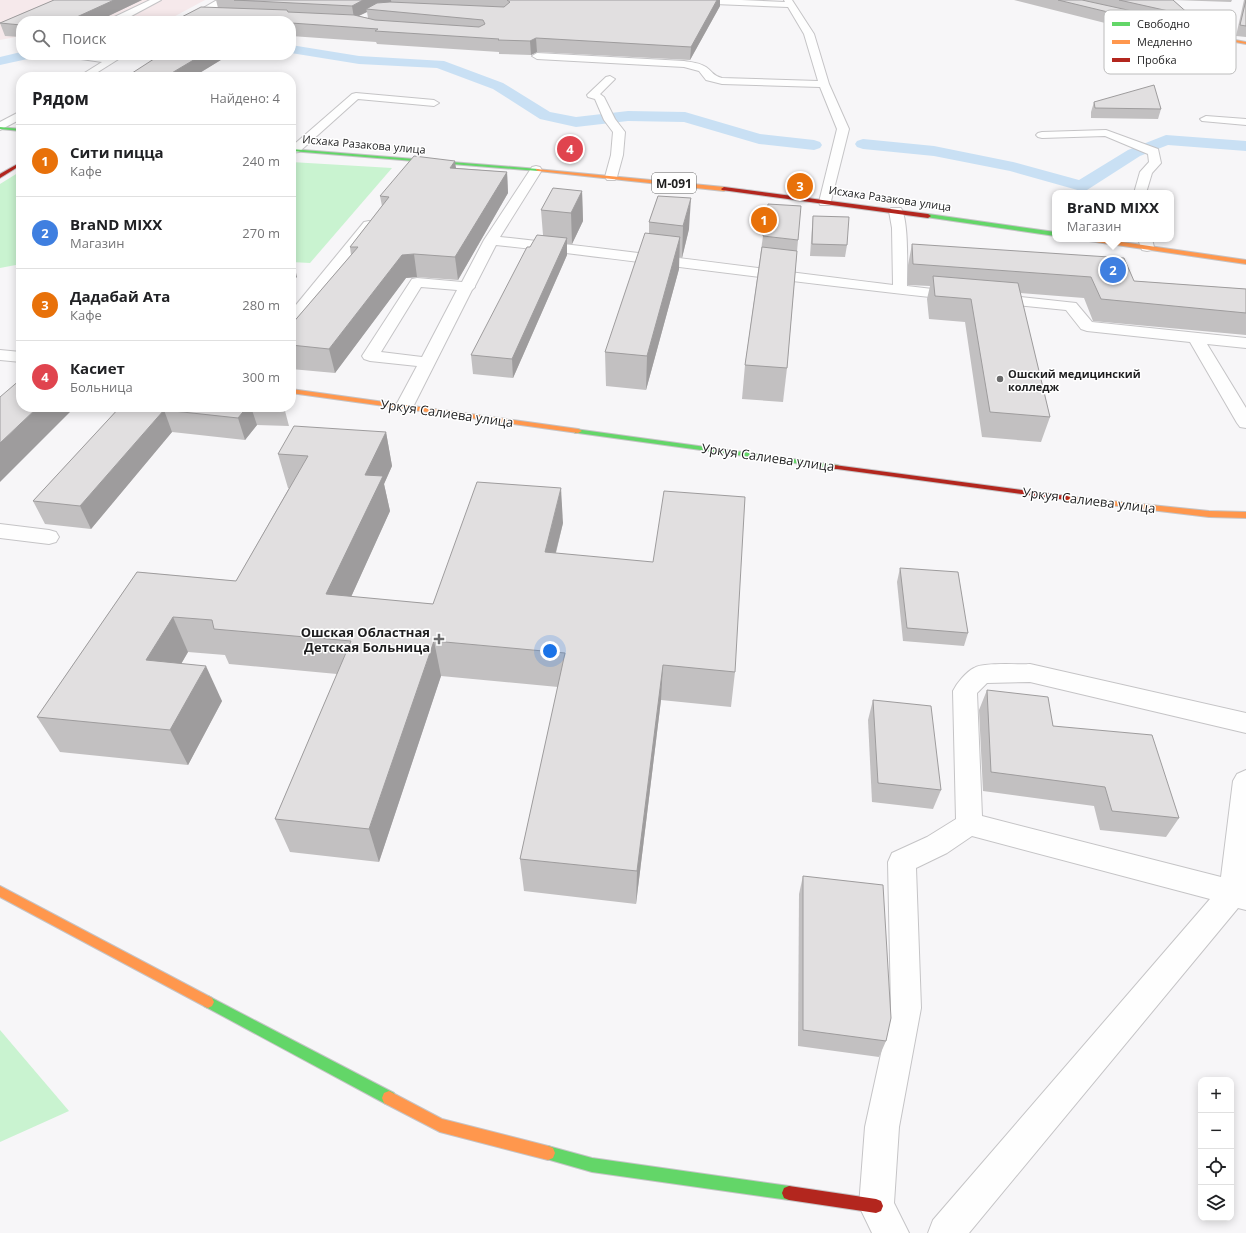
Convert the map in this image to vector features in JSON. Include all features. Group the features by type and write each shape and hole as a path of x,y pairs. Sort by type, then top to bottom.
{"street":[{"path":"125,16 157,0"},
{"path":"197,15 222,0"},
{"path":"690,0 789,2 809,34 824,84 843,129 825,202"},
{"path":"197,15 213,16"},
{"path":"1236,41 1246,43"},
{"path":"537,56 700,66 706,71 710,78 722,81 824,84"},
{"path":"91,72 111,60"},
{"path":"610,78 592,95 599,97 609,118 619,132 617,155 611,177"},
{"path":"296,147 356,96 434,103"},
{"path":"0,127 16,117"},
{"path":"1206,119 1246,122"},
{"path":"0,127 16,129"},
{"path":"1042,135 1106,133 1154,152 1155,163 1146,172 1141,190"},
{"name":"Исхака Разакова улица","path":"296,150 536,170 708,187 896,211 1052,234"},
{"path":"411,173 422,160"},
{"path":"0,176 16,166"},
{"path":"404,407 426,362 468,287 491,240 536,170"},
{"path":"896,211 899,228 900,290"},
{"path":"296,315 376,216"},
{"path":"491,240 610,253 714,268 900,290 1071,306 1087,326 1246,343"},
{"path":"1132,242 1146,243 1246,262"},
{"path":"426,362 370,356 417,282 468,287"},
{"path":"1196,338 1246,423"},
{"path":"0,355 16,357"},
{"name":"Уркуя Салиева улица","path":"296,392 1122,505 1209,514 1246,515"},
{"path":"0,531 49,537"},
{"path":"969,824 965,691 981,674 1030,673 1246,723"},
{"path":"946,1233 1239,896 1246,781"},
{"path":"890,1233 876,1206 882,1127 906,1008 902,862 937,846 969,824 1239,896"},
{"path":"0,892 440,1126 592,1165 876,1206"}],"shaded area":[{"path":"0,0 205,0 175,16 16,16 16,37 0,40"}],"green space":[{"path":"296,162 392,168 310,263 296,262"},
{"path":"16,174 16,265 0,268 0,184"},
{"path":"0,1030 69,1111 0,1142"}],"building":[{"path":"54,0 114,0 79,16 16,16"},
{"path":"234,0 363,0 352,6"},
{"path":"507,0 717,0 691,47 536,38 530,41 498,40 499,39 375,31 378,29 296,23 296,16 184,16 201,7 287,10 288,12 354,15 375,20 479,27 485,24 483,20 366,9 377,3 390,2 504,7 510,2"},
{"path":"1058,0 1082,0 1128,10 1104,11"},
{"path":"1119,0 1173,0 1184,10 1164,10"},
{"path":"1246,0 1246,26 1240,25"},
{"path":"16,16 16,25 0,23"},
{"path":"152,60 194,60 173,72 134,72"},
{"path":"1154,85 1161,109 1095,108 1094,102"},
{"path":"414,156 455,161 450,168 507,172 455,257 414,254 402,255 329,349 296,346 296,319 358,247 350,247 389,197 380,196"},
{"path":"553,188 582,191 571,213 541,210"},
{"path":"658,196 691,198 683,226 649,222"},
{"path":"768,204 801,206 798,240 763,236"},
{"path":"813,216 849,217 847,245 812,244"},
{"path":"645,233 680,237 647,356 605,352"},
{"path":"537,235 567,238 512,359 471,355 527,247 530,247"},
{"path":"912,244 1124,258 1134,281 1246,289 1246,313 1101,299 1091,277 913,264"},
{"path":"762,247 797,251 787,368 745,365"},
{"path":"933,276 1018,283 1050,417 990,412 971,299 935,296"},
{"path":"16,383 16,412 33,412 0,443 0,397"},
{"path":"115,412 162,412 80,506 33,501"},
{"path":"182,412 243,412 238,418"},
{"path":"294,426 386,432 365,475 383,476 326,594 433,604 477,482 561,488 545,552 653,562 664,491 745,497 735,672 663,665 637,871 520,859 565,653 434,641 369,829 275,819 351,641 214,629 212,620 173,617 146,660 206,666 170,730 37,717 137,572 236,581 308,456 278,454"},
{"path":"900,568 958,572 968,633 907,628"},
{"path":"987,690 1048,697 1053,726 1152,735 1179,818 1112,811 1105,787 991,772"},
{"path":"873,700 931,706 941,790 878,783"},
{"path":"803,876 883,885 891,1018 886,1041 803,1030"}],"waterway":[{"path":"296,50 359,60 439,64 498,86 545,116 576,122 628,116 685,117 759,139 814,145"},
{"path":"0,61 16,57"},
{"path":"863,144 934,151 1013,167 1081,186 1134,153 1166,140 1246,146"}],"traffic: fast":[{"path":"0,128 16,130"},
{"path":"296,150 538,170"},
{"path":"928,216 1052,234"},
{"path":"578,431 837,467"},
{"path":"208,1002 389,1098"},
{"path":"548,1153 592,1165 789,1193"}],"traffic: slow":[{"path":"1236,41 1246,43"},
{"path":"538,170 724,189"},
{"path":"1109,242 1246,262"},
{"path":"296,392 578,431"},
{"path":"1067,498 1209,514 1246,515"},
{"path":"0,891 208,1002"},
{"path":"389,1098 440,1125 548,1153"}],"traffic: jam":[{"path":"0,176 16,166"},
{"path":"724,189 928,216"},
{"path":"837,467 1067,498"},
{"path":"789,1193 876,1206"}],"place":[{"name":"Касиет","path":"570,149"},
{"name":"Дадабай Ата","path":"800,186"},
{"name":"Сити пицца","path":"764,220"},
{"name":"BraND MIXX","path":"1113,270"},
{"name":"Ошский медицинский колледж","path":"1000,379"},
{"name":"Ошская Областная Детская Больница","path":"439,639"}]}
